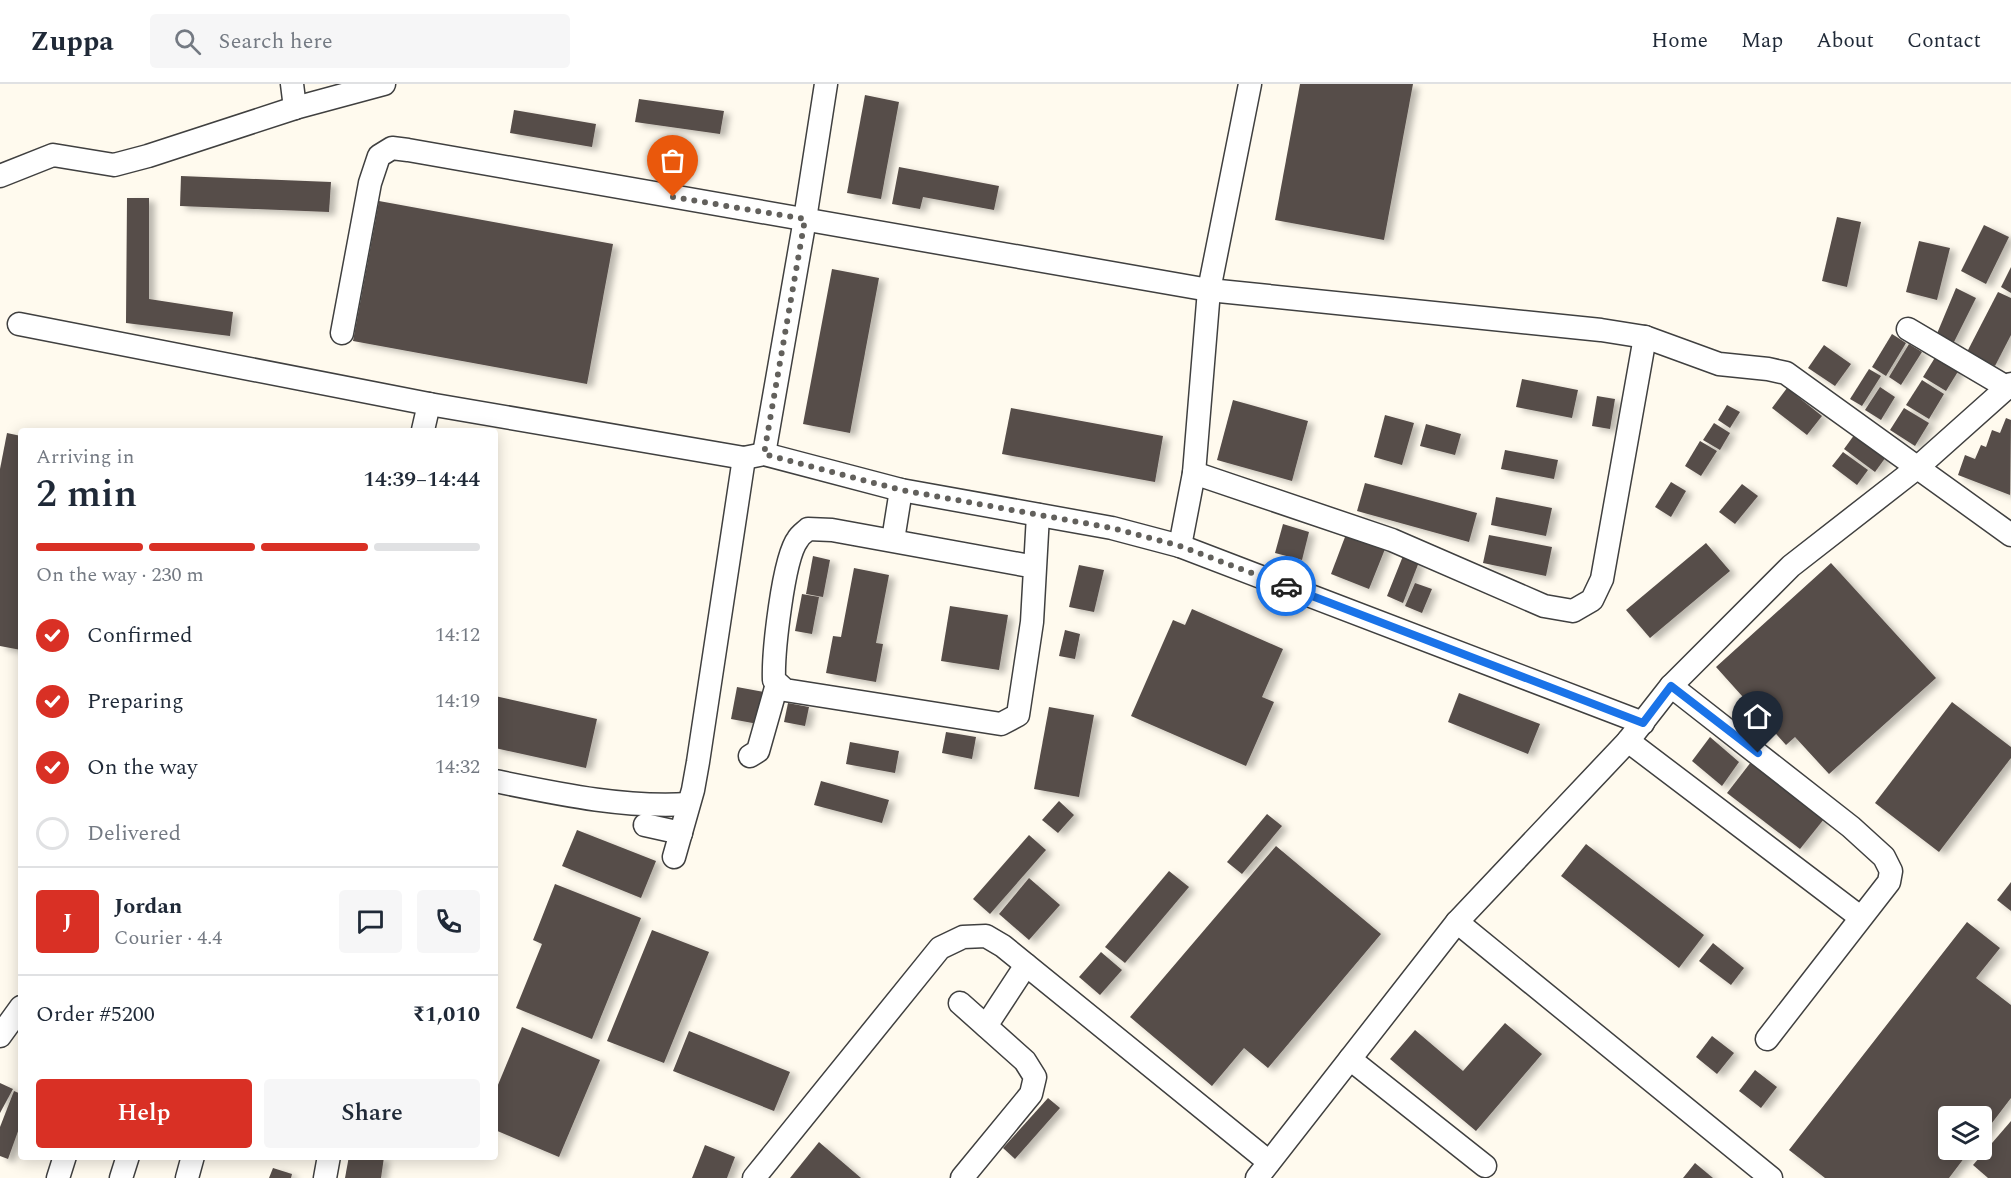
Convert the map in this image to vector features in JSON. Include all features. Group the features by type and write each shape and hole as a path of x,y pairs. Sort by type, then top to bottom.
{"street":[{"path":"292,84 295,108"},
{"path":"0,176 53,155 114,165 295,108 384,84"},
{"path":"674,857 698,762 754,456 805,219 826,84"},
{"path":"1180,546 1194,473 1209,290 1250,84"},
{"path":"342,333 370,183 379,156 392,148 1209,290 1601,330 1646,337 1719,364 1786,373 2011,535"},
{"path":"19,324 429,404 754,456 901,490 1112,528 1180,546 1643,723"},
{"path":"754,1178 940,948 963,937 986,936 1003,946 1026,965 1261,1174 1457,922 1628,741 1671,686 1791,566 1918,467 2010,386 1908,329"},
{"path":"1194,473 1392,540 1544,606 1573,611 1592,600 1602,579 1646,337"},
{"path":"423,428 429,404"},
{"path":"893,540 901,490"},
{"path":"1035,567 893,540 832,530 808,529 797,540 787,565 774,663 774,680 785,690 1001,724 1011,720 1018,715 1032,622 1038,515"},
{"path":"750,756 758,751 777,684"},
{"path":"1671,686 1851,827 1884,857 1891,871 1889,882 1767,1039"},
{"path":"1628,741 1860,917"},
{"path":"498,782 583,798 653,806 688,804"},
{"path":"645,825 681,833"},
{"path":"1457,922 1771,1178"},
{"path":"986,1026 1026,965"},
{"path":"960,1003 1025,1061 1035,1077 1031,1094 962,1178"},
{"path":"0,1036 18,1011"},
{"path":"1350,1059 1485,1166"},
{"path":"58,1178 64,1160"},
{"path":"121,1178 127,1160"},
{"path":"187,1178 192,1160"},
{"path":"326,1178 328,1160"}],"building":[{"path":"1300,84 1413,84 1384,240 1275,220"},
{"path":"865,95 899,102 881,199 847,193"},
{"path":"639,99 724,111 720,134 635,122"},
{"path":"514,110 596,124 592,147 510,133"},
{"path":"899,167 999,186 994,210 923,197 920,209 892,204"},
{"path":"181,176 331,182 329,212 180,206"},
{"path":"127,198 149,198 149,299 233,312 230,336 126,323"},
{"path":"379,201 613,244 587,384 353,341"},
{"path":"1837,217 1861,222 1847,287 1822,281"},
{"path":"1984,225 2009,237 1986,284 1961,271"},
{"path":"1919,241 1950,248 1937,300 1906,292"},
{"path":"2011,267 2011,293 2001,287"},
{"path":"832,269 879,278 850,433 803,424"},
{"path":"1956,288 1976,298 1953,344 1936,336"},
{"path":"1998,292 2011,298 2011,335 1995,366 1967,352"},
{"path":"1892,334 1906,343 1886,376 1872,367"},
{"path":"1909,344 1922,352 1901,385 1889,377"},
{"path":"1824,345 1851,364 1835,386 1808,368"},
{"path":"1939,351 1962,365 1946,391 1923,377"},
{"path":"1869,369 1881,376 1862,406 1850,399"},
{"path":"1522,379 1578,390 1572,418 1516,407"},
{"path":"1922,380 1944,394 1929,419 1906,405"},
{"path":"1880,387 1895,397 1881,420 1865,410"},
{"path":"1787,388 1822,416 1807,435 1772,408"},
{"path":"1597,396 1615,399 1610,429 1592,426"},
{"path":"1233,400 1308,421 1292,481 1217,460"},
{"path":"1727,405 1740,412 1730,428 1718,420"},
{"path":"1011,408 1163,436 1155,482 1002,454"},
{"path":"1904,408 1929,423 1915,446 1890,430"},
{"path":"1385,415 1414,423 1402,465 1374,457"},
{"path":"2006,418 2011,420 2010,495 1958,475 1965,455 1975,459 1981,445 1986,447 1992,430 2000,433"},
{"path":"1714,423 1730,433 1720,450 1703,440"},
{"path":"1426,424 1461,434 1455,455 1420,446"},
{"path":"1860,427 1891,450 1875,472 1844,449"},
{"path":"7,433 18,435 18,649 0,646 0,469"},
{"path":"1700,441 1717,451 1701,476 1685,466"},
{"path":"1505,450 1558,460 1554,479 1501,469"},
{"path":"1843,452 1868,470 1857,485 1832,466"},
{"path":"1671,482 1686,491 1671,517 1655,507"},
{"path":"1365,483 1477,513 1469,542 1357,511"},
{"path":"1742,484 1758,496 1735,524 1719,512"},
{"path":"1496,497 1552,508 1546,536 1491,525"},
{"path":"1283,524 1309,532 1302,560 1275,553"},
{"path":"1348,529 1387,544 1369,589 1331,574"},
{"path":"1489,535 1552,547 1546,576 1483,563"},
{"path":"1706,543 1730,571 1650,638 1626,610"},
{"path":"813,556 830,560 823,597 806,594"},
{"path":"1403,556 1419,562 1403,603 1387,596"},
{"path":"1831,563 1936,678 1829,774 1795,737 1786,745 1716,667"},
{"path":"1079,565 1104,570 1094,612 1069,607"},
{"path":"854,568 889,575 876,643 883,644 876,682 826,673 833,636 841,637"},
{"path":"1415,583 1432,589 1422,613 1405,606"},
{"path":"802,594 819,597 812,634 795,631"},
{"path":"950,606 1008,615 999,670 941,661"},
{"path":"1192,609 1283,649 1262,697 1274,702 1246,766 1131,716 1173,620 1185,625"},
{"path":"1065,630 1080,634 1075,659 1059,656"},
{"path":"737,687 764,692 758,724 731,719"},
{"path":"1459,693 1540,724 1528,754 1448,722"},
{"path":"498,697 597,719 586,768 498,749"},
{"path":"1952,702 2011,747 2011,758 1939,852 1875,803"},
{"path":"788,703 809,707 805,726 784,722"},
{"path":"1049,707 1094,715 1079,797 1034,789"},
{"path":"946,732 976,737 972,759 942,753"},
{"path":"1710,737 1739,762 1722,786 1692,761"},
{"path":"850,742 899,751 895,773 846,764"},
{"path":"1751,762 1824,819 1800,849 1727,793"},
{"path":"821,781 889,800 882,823 814,805"},
{"path":"1059,801 1074,815 1058,833 1042,820"},
{"path":"1267,814 1282,826 1242,874 1227,862"},
{"path":"577,830 656,861 641,898 562,866"},
{"path":"1029,835 1046,850 990,914 973,899"},
{"path":"1586,844 1704,935 1679,968 1561,876"},
{"path":"1276,846 1381,934 1268,1068 1244,1048 1212,1086 1130,1017"},
{"path":"1169,871 1189,887 1125,963 1105,947"},
{"path":"1029,878 1060,905 1029,940 999,914"},
{"path":"2011,882 2011,911 1997,900"},
{"path":"555,884 641,918 592,1039 516,1008 542,944 533,940"},
{"path":"1967,922 2000,948 1976,978 2011,1005 2011,1098 1992,1123 1992,1106 1938,1106 1938,1160 1963,1160 1949,1178 1825,1178 1789,1150"},
{"path":"652,930 709,952 664,1063 607,1041"},
{"path":"1713,943 1744,968 1731,985 1699,961"},
{"path":"1101,952 1122,970 1100,995 1079,977"},
{"path":"1505,1023 1542,1054 1476,1131 1390,1059 1415,1030 1463,1071"},
{"path":"522,1027 600,1060 559,1157 498,1131 498,1085"},
{"path":"689,1031 790,1072 774,1111 673,1071"},
{"path":"1712,1036 1734,1053 1717,1074 1696,1057"},
{"path":"1755,1070 1777,1087 1761,1108 1739,1091"},
{"path":"0,1083 13,1089 0,1113"},
{"path":"14,1091 18,1093 18,1131 8,1159 0,1156 0,1127"},
{"path":"1048,1098 1060,1108 1015,1159 1003,1148"},
{"path":"2011,1121 2011,1178 1988,1178 1973,1165 1977,1160 1992,1160 1992,1143"},
{"path":"819,1142 861,1178 790,1178"},
{"path":"705,1145 735,1157 727,1178 692,1178"},
{"path":"348,1160 384,1160 381,1178 345,1178"},
{"path":"1695,1163 1713,1178 1683,1178"},
{"path":"273,1168 292,1174 291,1178 269,1178"}],"way so far":[{"path":"673,197 805,219 764,454 901,490 1112,528 1180,546 1286,586"}],"route":[{"path":"1286,586 1643,723 1671,686 1758,753"}]}
